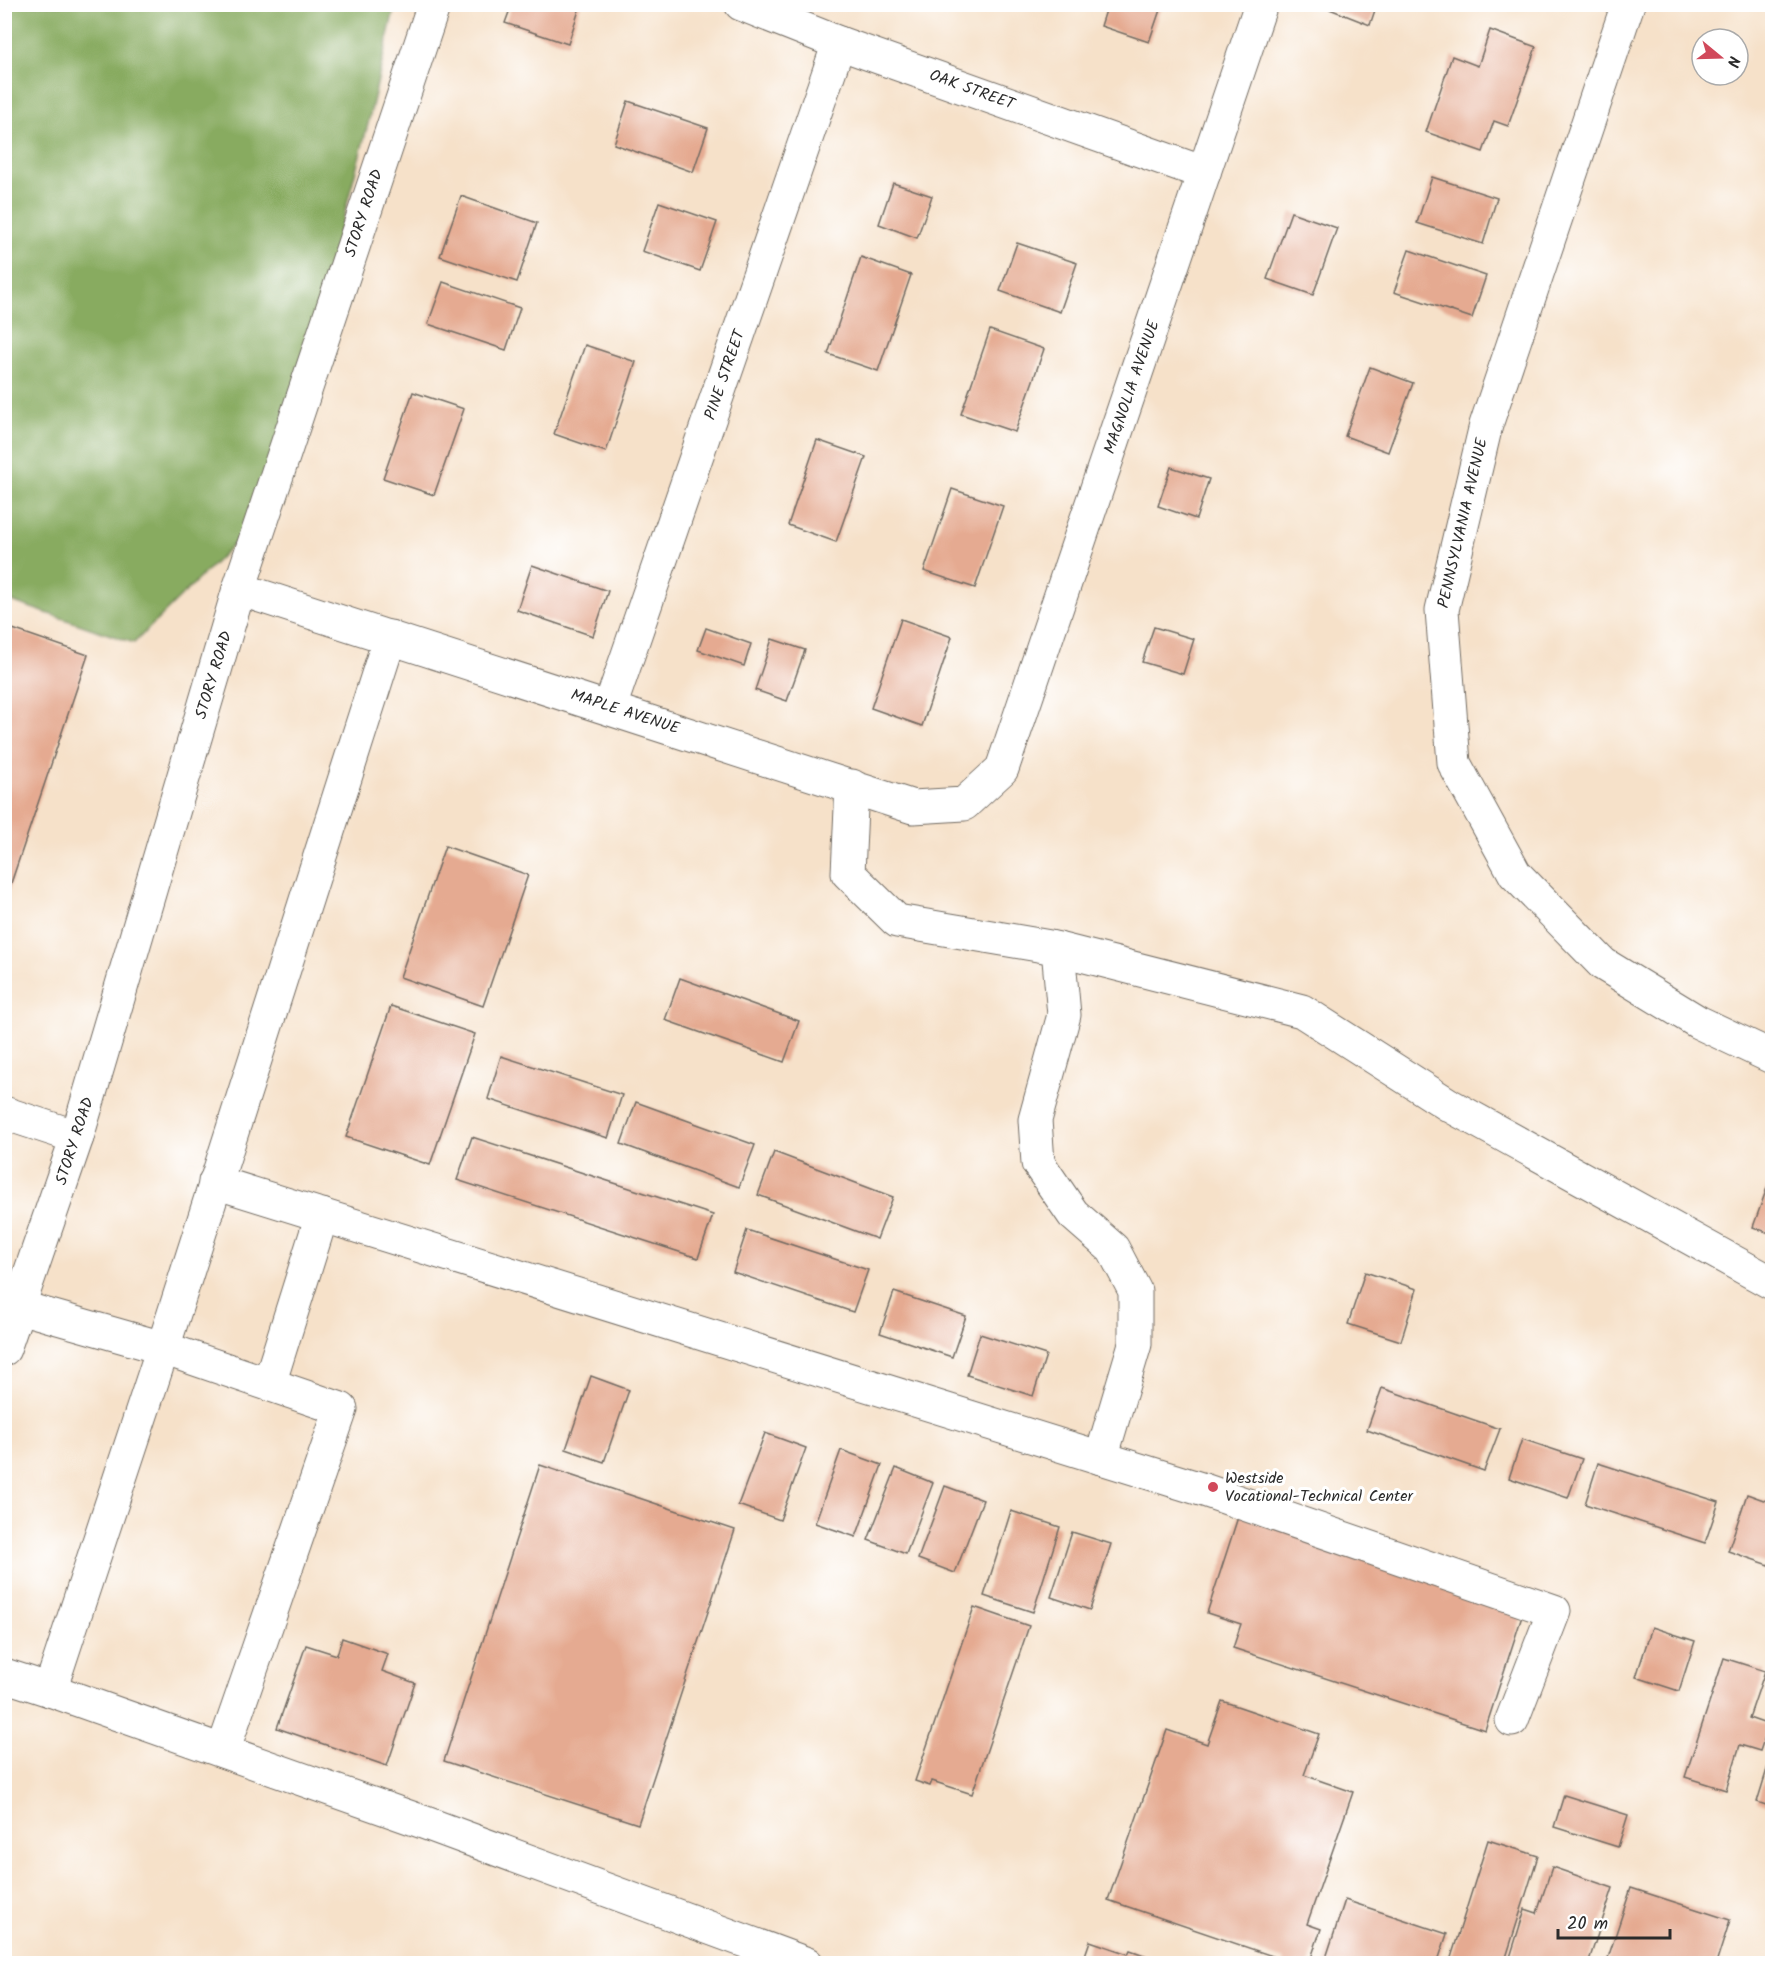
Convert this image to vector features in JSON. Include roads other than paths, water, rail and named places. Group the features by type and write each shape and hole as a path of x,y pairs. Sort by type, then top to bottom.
{"street":[{"name":"STORY ROAD","path":"4,1349 77,1137 239,589 434,4"},
{"name":"OAK STREET","path":"741,4 839,43 1204,173"},
{"name":"MAGNOLIA AVENUE","path":"1002,769 1261,4"},
{"name":"PENNSYLVANIA AVENUE","path":"1628,4 1486,425 1442,610 1454,763 1515,874 1603,964 1698,1022 1773,1057"},
{"name":"PINE STREET","path":"610,707 839,43"},
{"name":"MAPLE AVENUE","path":"239,589 610,707 913,807 964,804 1002,769"},
{"path":"50,1690 163,1348 390,637"},
{"path":"852,786 848,873 897,921 1058,949 1302,1011 1449,1105 1773,1283"},
{"path":"1058,949 1064,1015 1035,1120 1038,1163 1073,1214 1113,1249 1135,1291 1135,1344 1101,1458"},
{"path":"4,1113 77,1137"},
{"path":"215,1182 1204,1490 1554,1611 1512,1720"},
{"path":"269,1384 322,1215"},
{"path":"19,1307 163,1348 341,1409 223,1751"},
{"path":"4,1675 223,1751 807,1964"}],"place":[{"name":"Westside Vocational-Technical Center","path":"1213,1487"}]}
